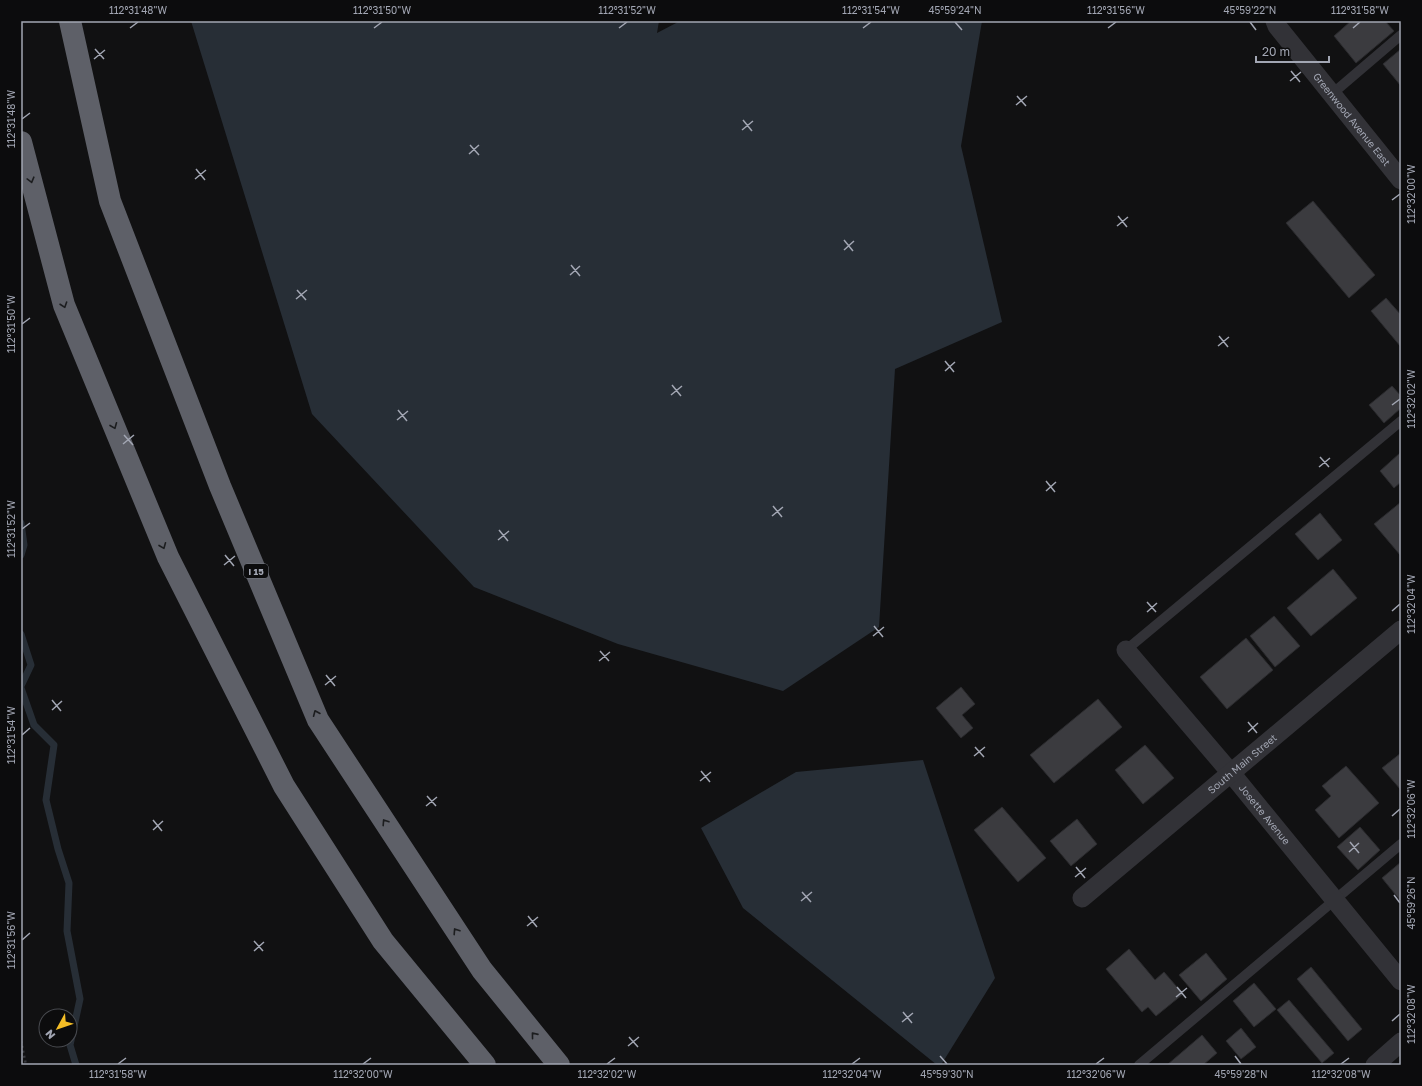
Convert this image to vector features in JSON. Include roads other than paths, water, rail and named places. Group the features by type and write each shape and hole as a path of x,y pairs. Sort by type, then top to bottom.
{"highway":[{"name":"I 15","path":"70,21 110,201 220,486 318,720 482,970 559,1065"},
{"path":"21,142 64,305 168,557 284,786 383,941 485,1065"}],"street":[{"name":"Greenwood Avenue East","path":"1275,21 1277,26 1401,180"},
{"name":"South Main Street","path":"1082,898 1401,630"},
{"name":"Josette Avenue","path":"1126,650 1231,774 1401,981"},
{"path":"1375,1065 1401,1042"}],"lane":[{"path":"1332,94 1401,35"},
{"path":"1126,650 1401,421"},
{"path":"1139,1065 1401,844"}],"waterway":[{"path":"21,523 24,545 21,555"},
{"path":"21,634 31,665 21,686"},
{"path":"21,688 34,725 54,745 46,800 58,849 69,883 67,931 80,999 70,1045 76,1065"}]}
